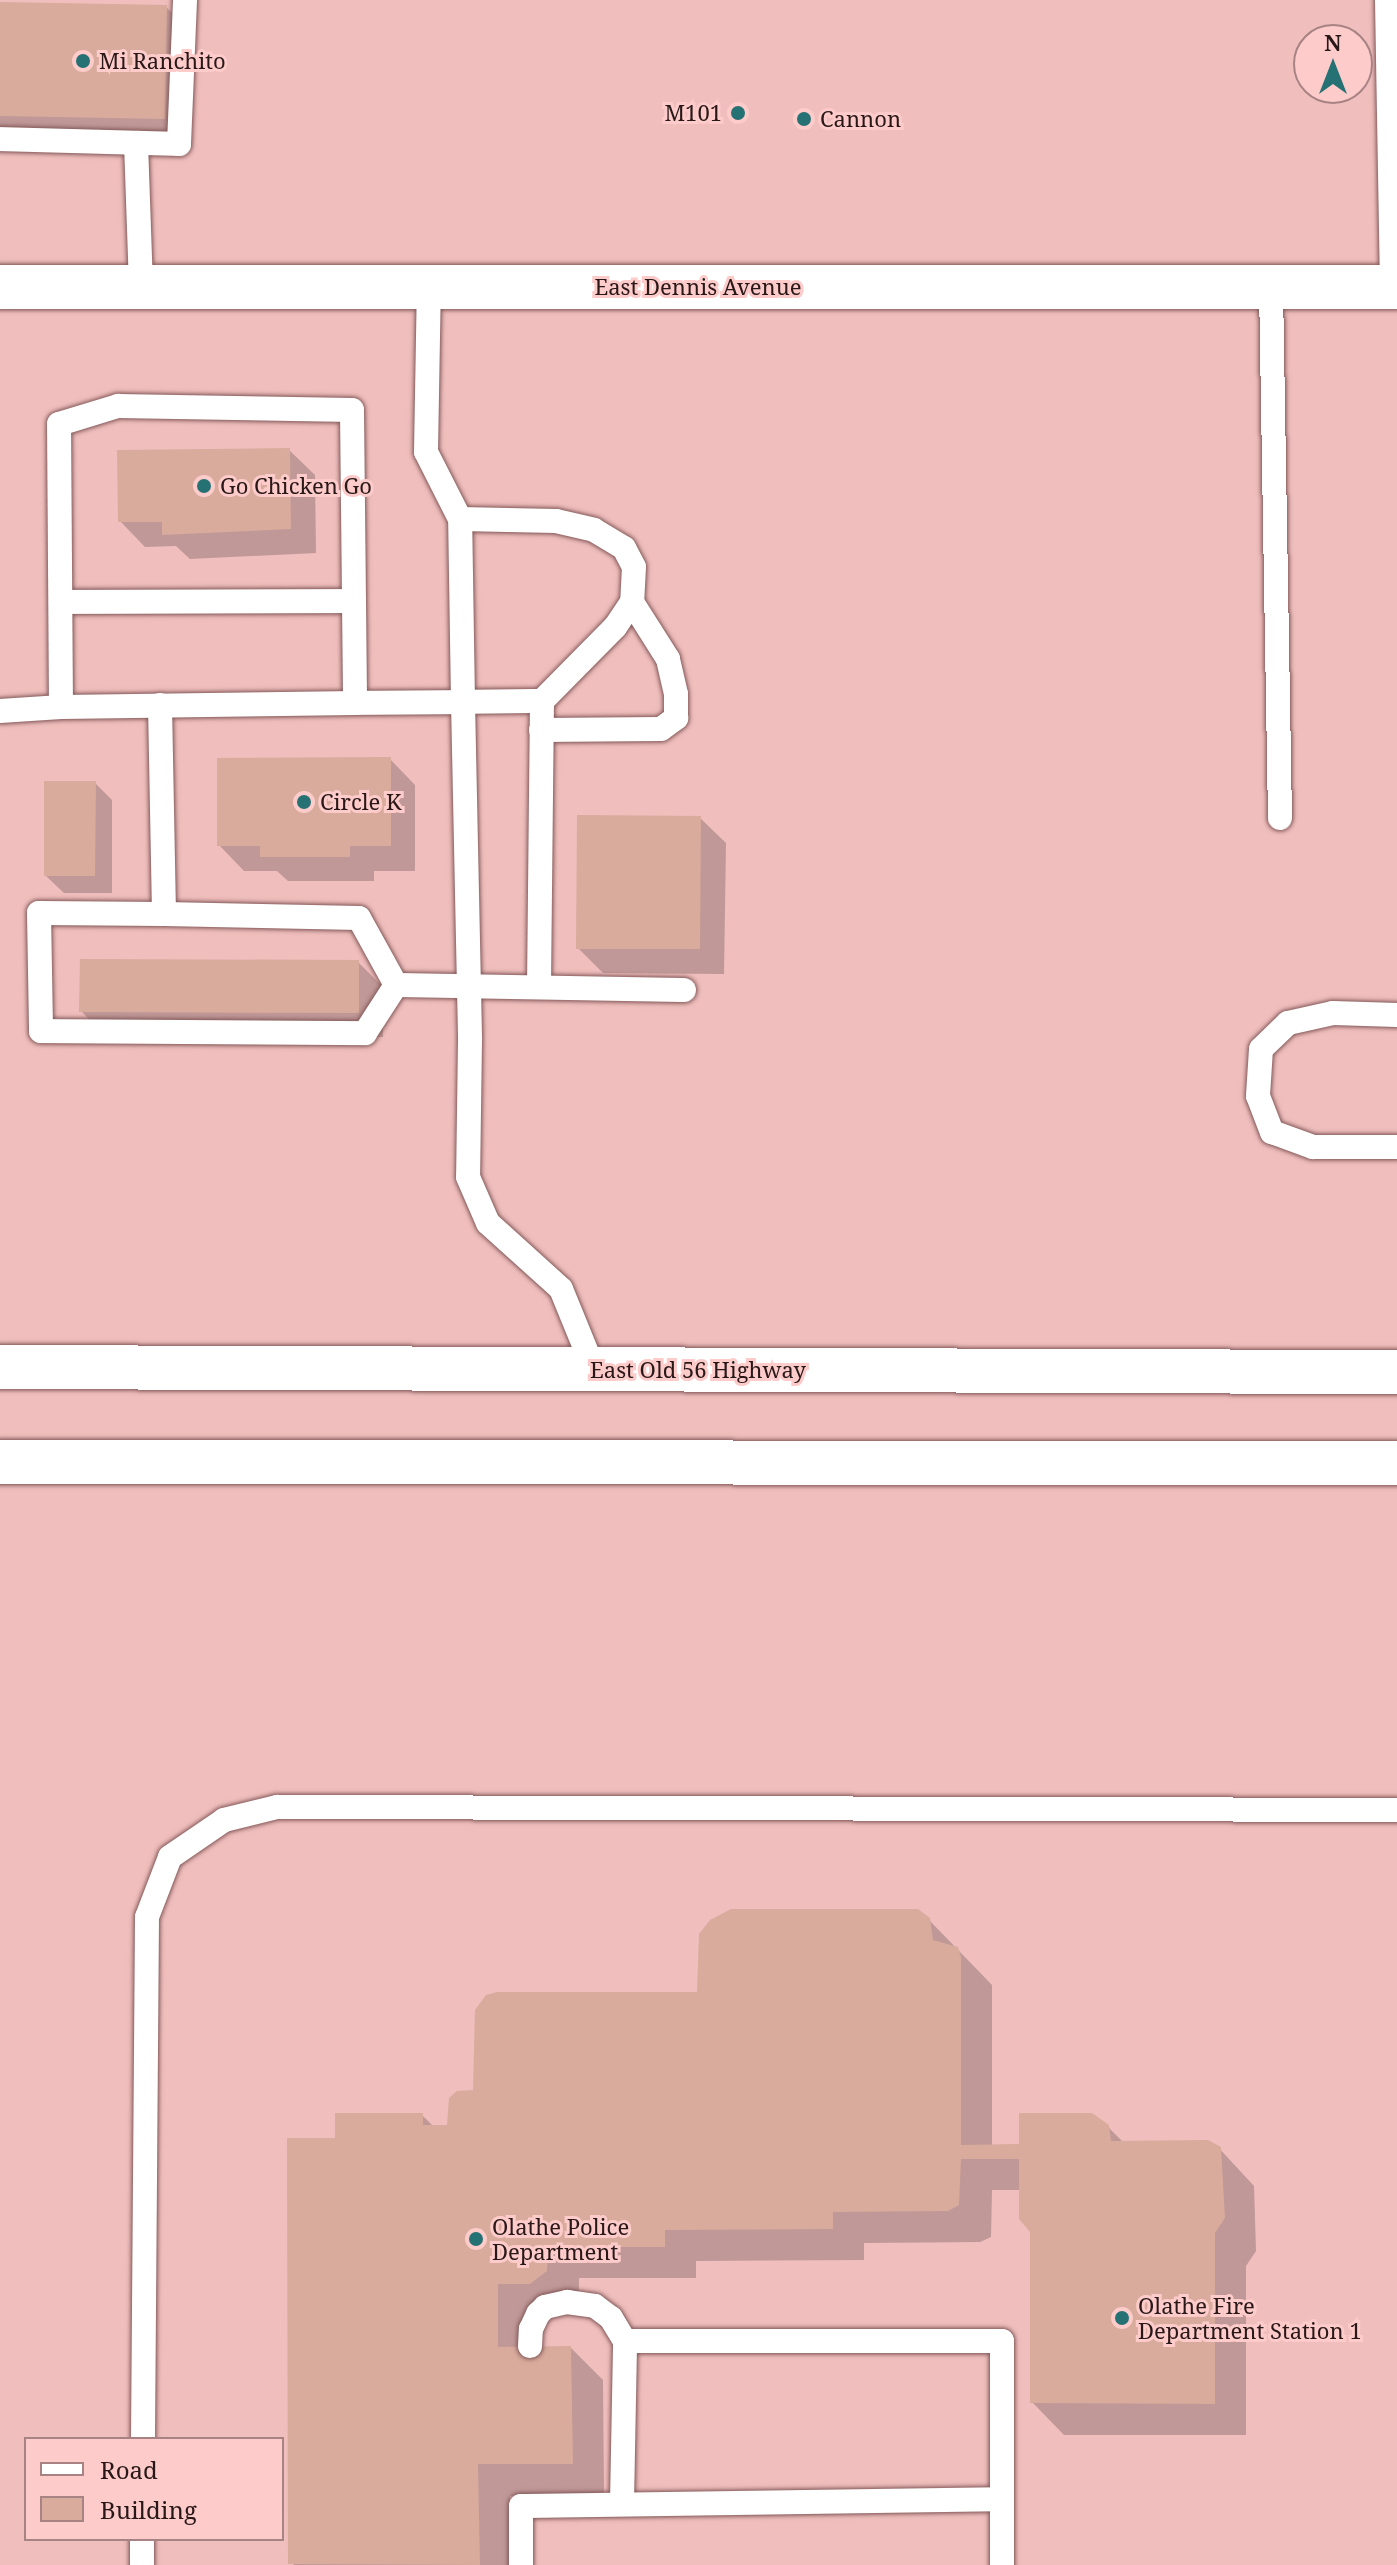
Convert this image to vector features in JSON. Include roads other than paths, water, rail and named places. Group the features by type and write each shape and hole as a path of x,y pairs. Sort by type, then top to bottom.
{"main road":[{"name":"East Dennis Avenue","path":"0,287 1394,287"},
{"path":"0,1344 62,1367"},
{"name":"East Old 56 Highway","path":"0,1367 1397,1372"},
{"path":"0,1462 1397,1463"}],"lane":[{"path":"0,139 179,144 185,0"},
{"path":"1387,0 1394,287"},
{"path":"136,143 141,288"},
{"path":"429,287 426,452 460,519 468,1177 488,1223 561,1289 594,1370"},
{"path":"1271,287 1280,818"},
{"path":"61,707 59,424 118,406 352,410 355,703"},
{"path":"460,519 556,521 594,530 624,548 634,567 632,602 615,627 542,701 539,986"},
{"path":"61,602 354,601"},
{"path":"541,730 661,729 676,718 676,694 668,659 632,602"},
{"path":"0,711 160,705 542,701"},
{"path":"160,705 164,914"},
{"path":"39,913 359,918 396,985 365,1033 41,1031 39,913"},
{"path":"396,985 684,990"},
{"path":"1397,1015 1333,1013 1288,1023 1261,1049 1258,1096 1272,1132 1285,1137 1313,1147 1397,1147"},
{"path":"143,2437 147,1917 170,1857 224,1820 277,1807 1397,1810"},
{"path":"530,2346 531,2329 538,2314 545,2307 567,2302 595,2306 611,2318 625,2341 622,2503"},
{"path":"625,2341 1002,2341 1002,2565"},
{"path":"521,2565 521,2506 1002,2499"},
{"path":"142,2541 142,2565"}],"place":[{"name":"Mi Ranchito","path":"83,61"},
{"name":"M101","path":"738,113"},
{"name":"Cannon","path":"804,119"},
{"name":"Go Chicken Go","path":"204,486"},
{"name":"Circle K","path":"304,802"},
{"name":"Olathe Police Department","path":"476,2239"},
{"name":"Olathe Fire Department Station 1","path":"1122,2318"}]}
